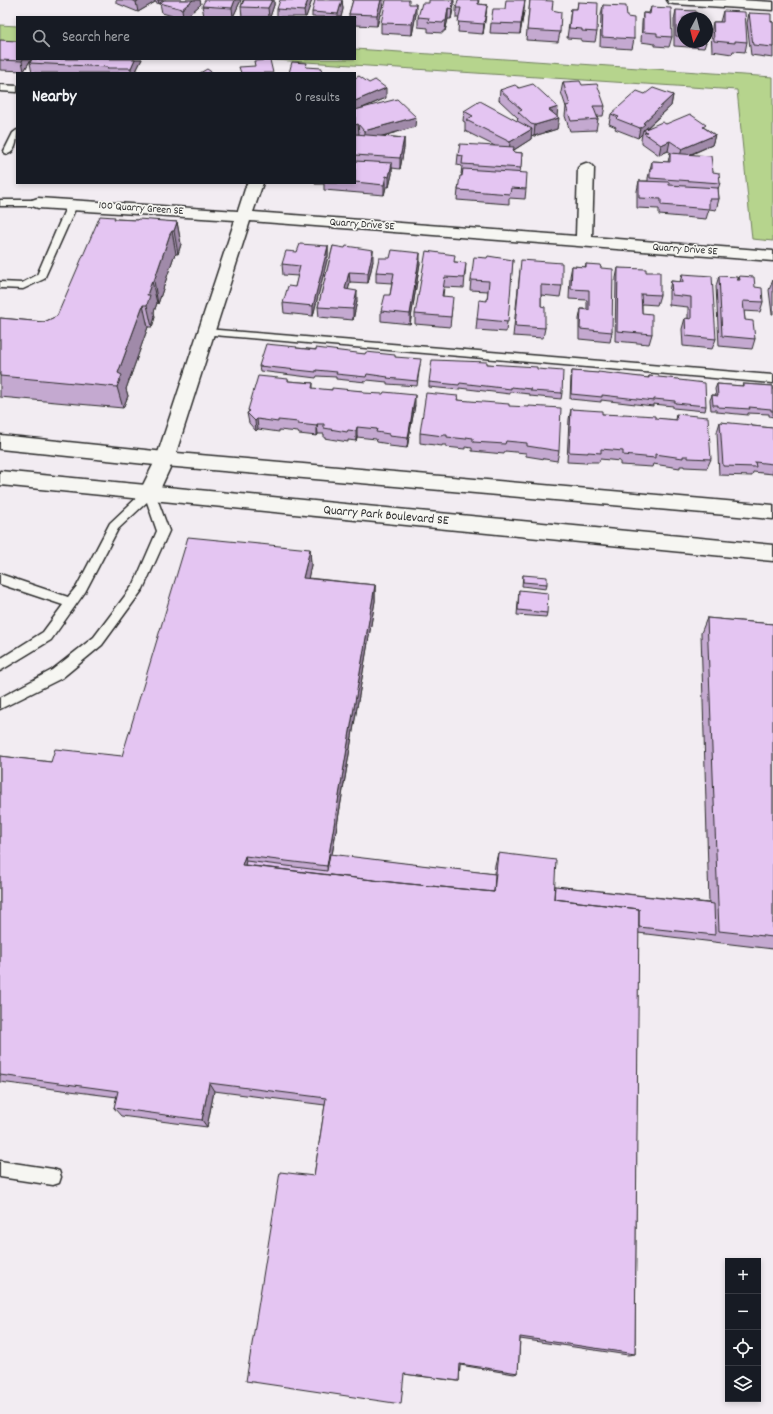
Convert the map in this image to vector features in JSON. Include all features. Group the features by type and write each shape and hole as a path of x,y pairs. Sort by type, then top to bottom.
{"street":[{"path":"674,0 773,6"},
{"path":"584,242 586,168"},
{"path":"149,493 166,459 255,184"},
{"name":"100 Quarry Green SE","path":"38,203 244,216"},
{"name":"Quarry Drive SE","path":"244,216 773,256"},
{"path":"0,442 166,459 773,512"},
{"name":"Quarry Park Boulevard SE","path":"0,478 773,553"}],"lane":[{"path":"0,88 16,89"},
{"path":"8,151 16,136"},
{"path":"0,203 38,203"},
{"path":"0,285 23,286 41,278 72,205"},
{"path":"206,332 773,379"},
{"path":"0,666 47,636 81,589 114,526 149,493 162,531 138,586 98,641 57,674 0,704"},
{"path":"0,579 72,603"},
{"path":"0,1169 53,1177"}],"green space":[{"path":"0,25 16,26 16,43 0,42"},
{"path":"356,49 773,77 773,241 752,239 737,90 275,60 356,60"}],"building":[{"path":"164,0 193,0 182,9 160,3"},
{"path":"205,0 235,0 232,8 202,6"},
{"path":"244,0 272,0 268,8 241,7"},
{"path":"280,0 308,0 304,11 277,9"},
{"path":"315,0 342,0 338,14 312,12"},
{"path":"353,0 381,0 377,15 349,14"},
{"path":"386,0 409,0 409,4 416,4 412,24 381,23"},
{"path":"429,0 453,0 452,9 448,8 446,21 443,23 428,22 429,18 418,17 422,3 429,3"},
{"path":"458,0 478,0 478,4 487,5 484,24 458,22 461,8 456,8"},
{"path":"506,0 525,0 521,24 491,23 493,9 505,9"},
{"path":"530,0 553,1 552,10 561,12 560,32 527,30"},
{"path":"578,2 598,3 597,32 569,28 571,9 577,9"},
{"path":"603,5 626,6 627,17 634,18 634,39 602,37"},
{"path":"651,7 671,8 672,37 657,36 657,33 643,32 643,13 650,14"},
{"path":"676,10 696,11 677,12 676,36"},
{"path":"723,11 745,12 747,42 735,41 735,43 714,41 713,22 723,22"},
{"path":"749,13 771,14 771,22 773,22 773,47 753,45"},
{"path":"0,40 16,41 16,60 22,61 0,60"},
{"path":"32,60 135,60 131,68 30,63"},
{"path":"270,60 273,72 241,72 239,67 255,66 254,61"},
{"path":"292,62 307,63 306,67 322,68 321,72 289,72"},
{"path":"207,69 212,72 202,72"},
{"path":"359,76 369,83 375,80 386,88 356,101 356,78"},
{"path":"580,81 582,85 597,84 605,106 593,106 598,119 571,121 566,106 570,105 563,82"},
{"path":"533,84 558,107 549,110 559,118 535,125 531,124 518,112 522,110 500,90 515,85 519,88"},
{"path":"653,88 673,95 643,123 645,124 640,128 617,119 619,117 611,114 637,91 645,94"},
{"path":"397,99 416,117 364,131 358,124 356,125 356,110"},
{"path":"480,101 532,129 510,142 466,120 473,116 464,111"},
{"path":"690,114 706,125 703,127 715,135 682,149 670,141 661,145 644,133 647,132 643,130 662,122 666,124"},
{"path":"356,134 404,138 400,158 356,155"},
{"path":"460,144 514,147 513,152 522,153 521,168 462,164 463,156 458,155"},
{"path":"670,153 711,156 713,172 719,173 720,183 650,178 652,161 670,162"},
{"path":"356,161 392,163 389,177 386,176 384,185 356,182"},
{"path":"463,169 527,173 526,189 511,188 510,194 458,190 460,176 462,176"},
{"path":"639,181 669,182 669,185 718,188 719,199 709,199 709,209 661,205 661,199 639,198"},
{"path":"100,216 115,217 114,219 177,222 174,231 170,234 154,281 152,281 147,295 150,295 147,305 143,305 118,373 122,375 117,387 0,376 0,318 44,322 57,316"},
{"path":"300,244 328,246 313,306 283,303 288,286 295,287 300,266 282,264 286,251 297,252"},
{"path":"333,246 345,248 346,246 373,250 368,273 349,272 345,289 357,291 353,309 318,307"},
{"path":"392,250 420,253 410,314 381,311 385,295 390,295 394,273 376,272 379,258 390,258"},
{"path":"426,251 455,255 454,262 466,263 464,278 445,277 442,296 453,297 451,317 415,314"},
{"path":"488,256 513,260 508,322 477,319 479,300 487,301 489,281 471,280 474,257 487,258"},
{"path":"521,260 562,263 562,286 541,285 541,306 545,307 545,328 515,326"},
{"path":"586,264 600,265 601,268 613,269 612,332 580,329 581,309 589,310 589,290 571,289 572,266 586,267"},
{"path":"618,268 646,269 646,272 660,272 660,295 641,294 642,313 652,314 652,334 617,331"},
{"path":"682,274 712,276 716,339 686,336 685,318 691,319 691,297 672,295 671,281 683,282"},
{"path":"719,276 737,277 737,280 740,280 739,276 754,277 755,287 762,288 763,302 743,301 745,320 753,321 755,339 722,336"},
{"path":"266,344 365,354 366,352 395,355 395,357 421,359 417,381 367,374 366,377 336,374 337,372 316,370 316,372 259,366"},
{"path":"432,360 487,362 487,364 537,367 537,369 563,371 562,393 531,391 531,389 511,387 511,389 460,383 459,385 429,382"},
{"path":"572,371 598,372 649,378 649,376 705,383 706,406 654,399 654,401 602,395 602,397 571,394"},
{"path":"258,376 313,383 312,388 363,391 363,393 383,394 384,392 415,395 408,438 389,436 389,434 376,432 377,429 357,427 356,431 348,430 347,432 324,428 324,424 317,424 317,426 278,420 278,422 257,419 255,421 247,413 250,411 248,410"},
{"path":"717,384 773,386 773,411 771,411 771,409 718,407 718,405 713,405 712,395 718,396"},
{"path":"426,393 458,396 457,400 509,404 509,406 561,408 559,451 527,446 527,443 506,441 505,444 473,442 473,438 466,437 466,439 447,437 447,435 443,436 420,433"},
{"path":"571,409 602,411 602,414 655,416 655,418 677,420 676,414 708,417 711,459 688,458 688,456 683,456 683,458 655,454 655,458 623,455 623,451 601,449 601,453 569,452"},
{"path":"720,422 773,428 773,464 755,462 756,467 723,466"},
{"path":"188,537 310,549 303,578 375,585 327,866 245,856 242,865 494,892 498,853 556,860 554,899 639,909 635,1354 520,1337 518,1373 460,1364 459,1381 404,1374 401,1404 246,1381 280,1172 314,1176 326,1098 209,1083 202,1120 114,1108 118,1091 0,1075 0,756 51,762 55,749 122,756"},
{"path":"523,575 547,577 547,584 523,582"},
{"path":"519,590 548,593 547,613 518,610"},
{"path":"707,618 773,624 773,937 719,931"},
{"path":"330,854 495,874 494,892 399,883 245,865 246,861 327,871"},
{"path":"555,886 714,904 715,935 639,927 639,909 554,899"}]}
